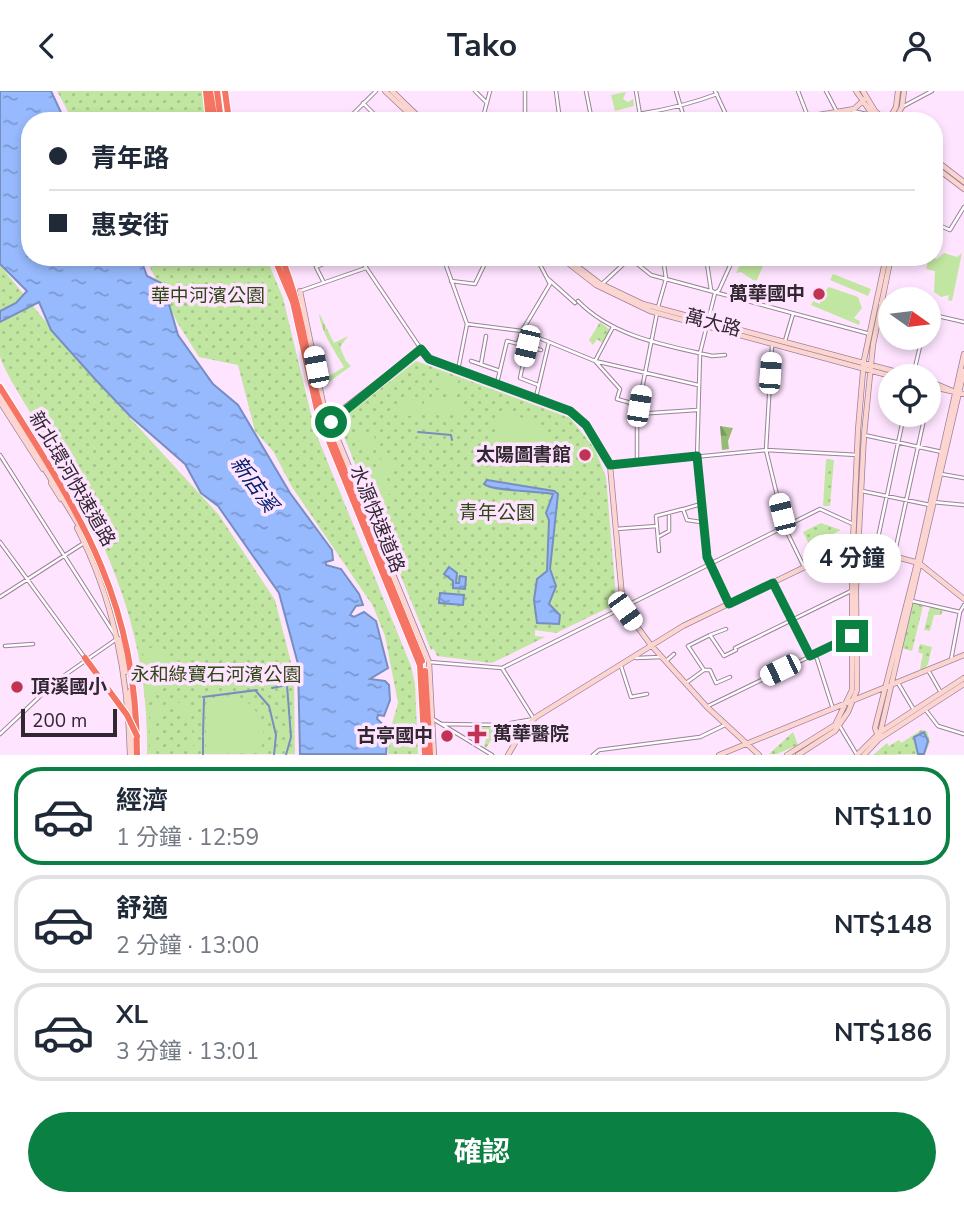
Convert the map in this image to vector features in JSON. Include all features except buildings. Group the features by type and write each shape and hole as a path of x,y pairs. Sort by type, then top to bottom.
{"highway":[{"path":"208,91 211,112"},
{"path":"221,91 226,103 226,112"},
{"path":"221,91 224,112"},
{"name":"水源快速道路","path":"278,266 290,290 318,414 420,665 428,753"},
{"name":"水源快速道路","path":"284,266 300,307 326,423 420,653 427,681 428,753"},
{"name":"新北環河快速道路","path":"0,387 78,513 106,573 130,659 137,736 134,754"},
{"path":"85,658 127,715 137,736"}],"street":[{"path":"354,112 376,91"},
{"path":"385,91 406,112"},
{"path":"475,91 487,103"},
{"path":"484,112 490,91"},
{"path":"525,91 525,112"},
{"path":"556,91 560,112"},
{"path":"586,91 590,112"},
{"path":"636,91 640,112"},
{"path":"676,91 683,112"},
{"path":"798,91 806,112"},
{"path":"826,91 837,112 858,112"},
{"path":"856,91 875,112"},
{"path":"863,91 870,112"},
{"path":"893,112 898,91"},
{"path":"899,112 904,91"},
{"path":"902,107 932,91"},
{"path":"394,92 414,112"},
{"path":"654,112 682,106 716,93 725,112"},
{"path":"850,110 865,100"},
{"path":"363,103 372,112"},
{"path":"943,167 964,189"},
{"path":"943,171 964,182"},
{"path":"954,177 964,171"},
{"path":"943,227 950,230 964,207"},
{"path":"318,266 316,267 323,281"},
{"path":"446,266 467,324 458,370"},
{"path":"451,281 475,284 483,266"},
{"path":"518,343 522,331 550,284 541,266"},
{"name":"萬大路","path":"574,266 600,285 657,311 878,371"},
{"path":"600,285 622,266"},
{"path":"640,266 651,275 870,334"},
{"path":"637,462 637,414 666,279 664,266"},
{"path":"707,266 711,289 715,293"},
{"path":"729,604 709,564 702,521 697,456 700,353 715,293 730,266"},
{"path":"881,287 885,266"},
{"path":"883,287 889,266"},
{"name":"萬大路","path":"576,267 600,285"},
{"path":"428,753 433,719 429,662 323,403 300,291 366,268 429,359 536,397 577,416 610,465 623,607 650,644 707,707 759,754"},
{"path":"547,278 602,322 613,327 651,341 700,353 725,355"},
{"path":"856,547 856,455 863,366 878,306"},
{"path":"798,754 839,726 854,700 858,683 854,590 856,547 870,368 878,310"},
{"path":"785,344 793,313"},
{"path":"942,317 964,322"},
{"path":"467,324 522,331 595,361 698,385"},
{"name":"萬大路","path":"706,324 772,345 863,366"},
{"path":"595,361 613,327"},
{"path":"481,365 486,336"},
{"path":"497,383 507,341 541,350"},
{"path":"536,397 549,342"},
{"path":"772,345 766,450 785,527 804,566"},
{"path":"527,346 520,378 539,385"},
{"path":"330,419 421,349"},
{"path":"939,474 942,452 960,393 964,353"},
{"path":"471,361 500,371"},
{"path":"595,361 620,389 617,399 639,406"},
{"name":"萬大路","path":"870,368 878,369"},
{"path":"887,686 911,601 964,371"},
{"path":"941,388 960,393"},
{"path":"0,395 2,404 86,542 99,575 119,637 134,754"},
{"path":"637,414 698,410"},
{"path":"875,552 902,427"},
{"path":"894,557 922,427"},
{"path":"864,435 942,452"},
{"path":"610,465 766,450 863,455"},
{"path":"0,455 64,557 119,637"},
{"path":"939,474 964,478"},
{"path":"862,491 906,500 964,505"},
{"path":"658,537 669,531 669,515 673,510 701,504"},
{"path":"683,509 687,520 702,521"},
{"path":"429,662 502,668 820,509 854,524"},
{"path":"695,519 702,514"},
{"path":"659,551 656,516 669,515"},
{"path":"616,529 657,526"},
{"path":"0,542 85,658"},
{"path":"0,597 86,542"},
{"path":"508,754 524,727 534,719 650,644 845,547 856,547 919,563 964,599"},
{"path":"878,736 887,686 919,563"},
{"path":"773,583 811,655 817,659 833,709"},
{"path":"710,635 714,636 724,656 792,619 854,590"},
{"path":"911,601 960,612"},
{"path":"951,660 960,612 964,605"},
{"path":"704,670 688,646 726,629"},
{"path":"707,707 855,636"},
{"path":"788,754 829,730 848,703 852,690 855,636"},
{"path":"0,734 38,697 85,658 119,637"},
{"path":"5,646 33,644"},
{"path":"629,657 664,659 674,654"},
{"path":"719,754 964,655"},
{"path":"620,663 626,672 631,697 647,694"},
{"path":"502,668 534,719"},
{"path":"686,684 704,670 710,670 716,683 730,677"},
{"path":"928,670 942,693"},
{"path":"839,726 857,754 914,710 924,707 964,678"},
{"path":"897,682 914,710"},
{"path":"864,754 878,736 964,684"},
{"path":"924,707 938,726 964,734"},
{"path":"433,719 492,754"},
{"path":"442,725 499,725 534,719"},
{"path":"593,754 619,747 700,737 727,724"},
{"path":"619,747 620,754"}],"green space":[{"path":"57,91 209,91 213,112 68,112"},
{"path":"626,92 623,99 628,102 633,99 634,106 615,111 611,95"},
{"path":"944,253 957,257 962,253 952,301 948,300 949,295 942,297 942,287 934,287 935,271 926,269 927,266 943,266"},
{"name":"永和綠寶石河濱公園","path":"0,265 76,359 219,515 275,600 294,674 295,754 147,754 146,712 134,634 110,561 75,489 0,356"},
{"name":"華中河濱公園","path":"149,266 270,266 283,298 315,431 411,666 415,684 418,754 388,754 389,734 398,703 385,636 373,606 292,487 273,451 255,431 238,365 199,357 177,322"},
{"path":"740,266 763,266 756,282 741,272 736,273"},
{"path":"833,274 871,289 868,296 830,280"},
{"path":"829,287 858,297 862,308 854,318 860,321 859,325 811,305 813,301 820,304 821,294"},
{"path":"319,313 334,343 348,336 340,347 351,366 329,382 324,379 344,367 326,335"},
{"path":"600,322 610,330 602,343 597,339 593,345 589,340"},
{"name":"青年公園","path":"416,361 570,418 595,449 606,477 616,597 612,606 556,633 535,630 535,636 545,637 492,663 437,656 434,649 431,650 338,422"},
{"path":"440,374 459,378 455,393 437,388"},
{"path":"401,397 421,399 419,417 400,415"},
{"path":"424,397 461,399 460,415 424,413"},
{"path":"504,411 548,427 542,446 531,459 515,464 495,463 498,415"},
{"path":"720,426 733,428 728,441 729,449 722,450"},
{"path":"357,432 374,436 380,451 362,447 360,440 354,437"},
{"path":"386,452 396,470 387,473 379,454"},
{"path":"826,459 834,460 830,506 823,506"},
{"path":"381,465 392,493 378,499 366,471"},
{"path":"821,523 841,530 810,546 803,532"},
{"path":"913,603 923,606 912,651 902,648"},
{"path":"930,607 943,610 941,615 934,615 930,631 924,630"},
{"path":"920,644 932,647 928,664 923,671 920,669 923,654 918,652"},
{"path":"162,645 168,669 148,674 142,650"},
{"path":"161,674 163,693 145,695 143,676"},
{"path":"226,696 244,699 259,717 263,737 259,753 208,754 206,751 206,703"},
{"path":"171,702 181,703 191,712 194,754 190,754 187,715 172,707 164,709 156,719 155,754 150,754 150,712"},
{"path":"497,726 498,729 486,748 484,746 487,736 474,727"},
{"path":"921,730 927,731 930,742 925,754 873,755 887,743 889,746 899,740 901,743"},
{"path":"793,732 798,745 777,754 769,754"}],"water":[{"name":"新店溪","path":"0,91 51,91 61,112 21,112 21,266 143,266 147,276 163,284 178,335 213,384 238,405 290,493 332,550 333,560 326,562 326,565 341,569 359,594 363,605 356,606 350,615 354,617 364,612 376,621 388,668 370,679 385,681 389,685 390,700 384,716 378,715 377,719 388,729 386,754 300,754 298,664 279,593 218,506 201,493 185,464 130,416 94,378 51,330 39,302 0,322 0,311 16,303 27,291 0,264"},
{"path":"487,480 554,491 558,494 550,569 556,586 549,604 560,615 559,624 537,623 534,600 537,579 547,571 549,520 546,513 553,494 496,488 484,484"},
{"path":"449,567 457,573 456,583 459,583 460,576 466,577 465,589 453,588 453,581 444,574"},
{"path":"440,593 464,595 463,605 439,603"},
{"path":"924,732 928,741 924,754 918,754 914,737"}],"waterway":[{"path":"418,432 451,435 452,440"},
{"path":"272,688 287,685 297,677"},
{"path":"286,755 291,737 287,685"},
{"path":"255,690 269,706 276,735 274,755"},
{"path":"203,697 257,690"},
{"path":"203,735 204,699"},
{"path":"203,737 203,755"}],"place":[{"name":"萬華國中","path":"819,294"},
{"name":"太陽圖書館","path":"585,455"},
{"name":"頂溪國小","path":"17,687"},
{"name":"萬華醫院","path":"477,734"},
{"name":"古亭國中","path":"447,736"}],"route":[{"path":"331,422 330,419 421,349 429,359 570,411 586,425 610,465 697,456 707,557 729,604 773,583 810,656 852,636"}]}
